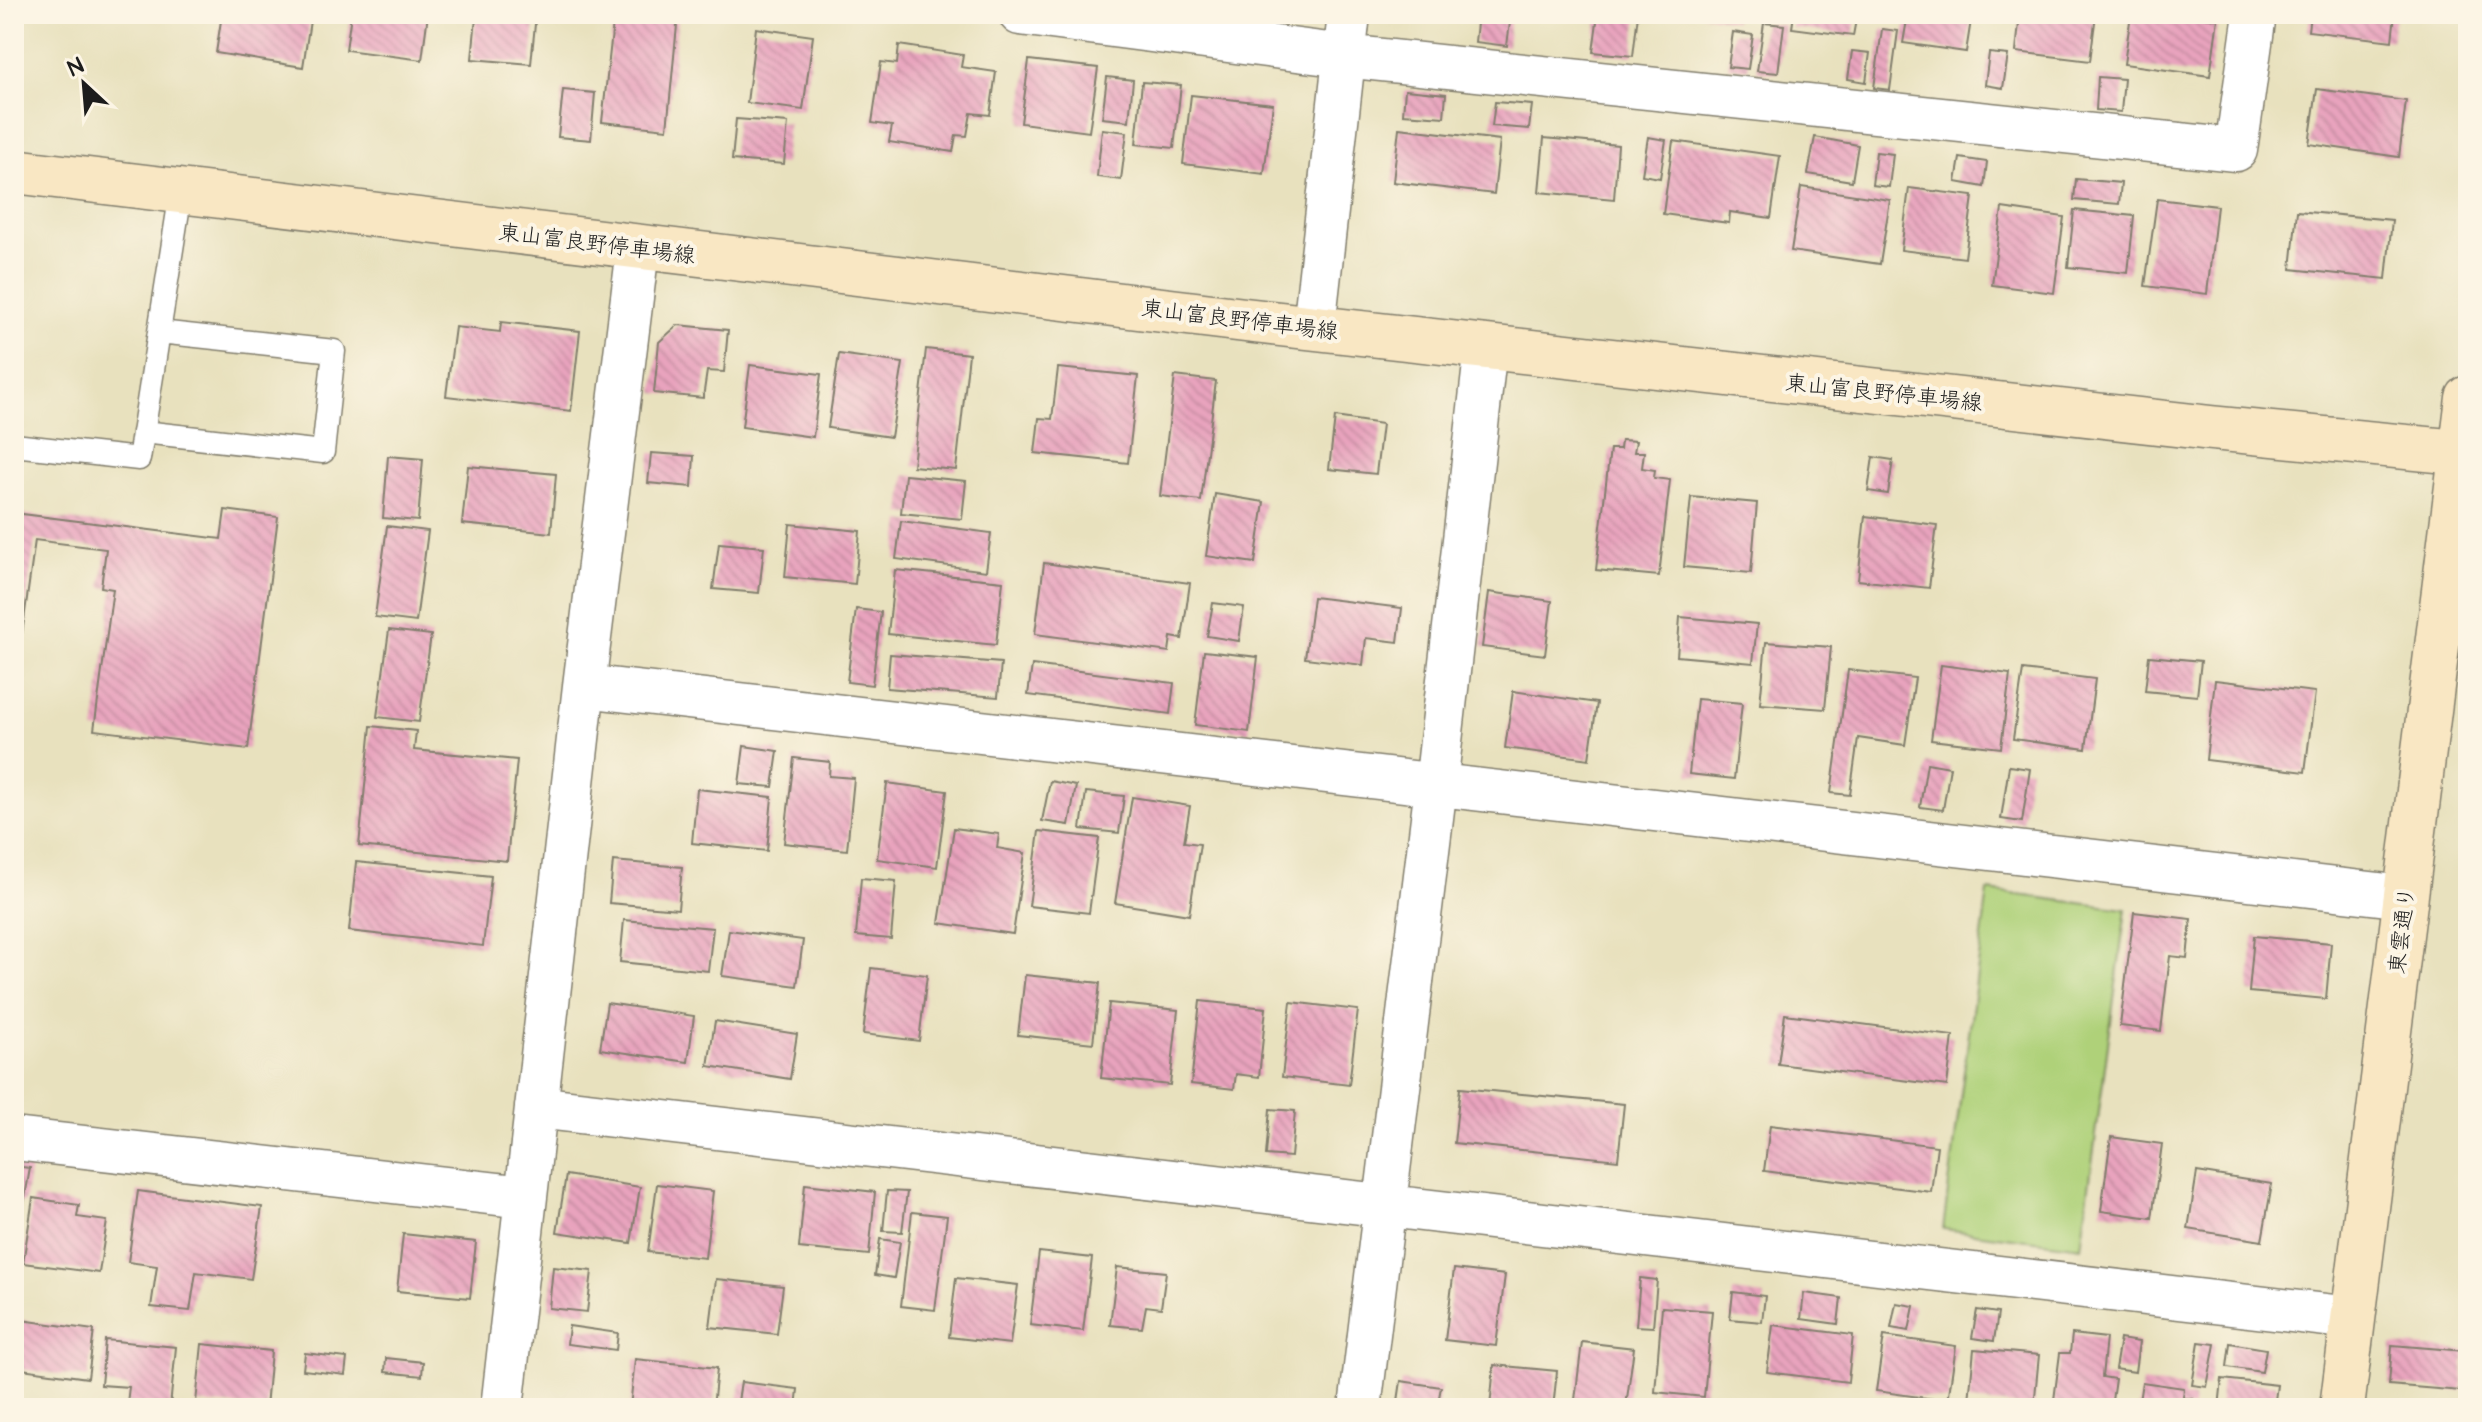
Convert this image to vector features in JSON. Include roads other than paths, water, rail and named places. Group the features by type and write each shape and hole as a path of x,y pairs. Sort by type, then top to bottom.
{"main road":[{"name":"東山富良野停車場線","path":"14,171 638,249 1486,347 2211,428 2465,453"},
{"name":"東雲通り","path":"2342,1408 2405,897 2465,453 2468,398"}],"street":[{"path":"1020,14 1344,56 2236,150 2255,14"},
{"path":"1314,327 1349,14"},
{"path":"502,1408 584,686 638,249"},
{"path":"1360,1408 1486,347"},
{"path":"584,686 2405,897"},
{"path":"536,1107 2352,1318"},
{"path":"14,1139 525,1197"}],"lane":[{"path":"14,445 139,459 181,192"},
{"path":"143,432 323,452 334,351 159,332"}]}
